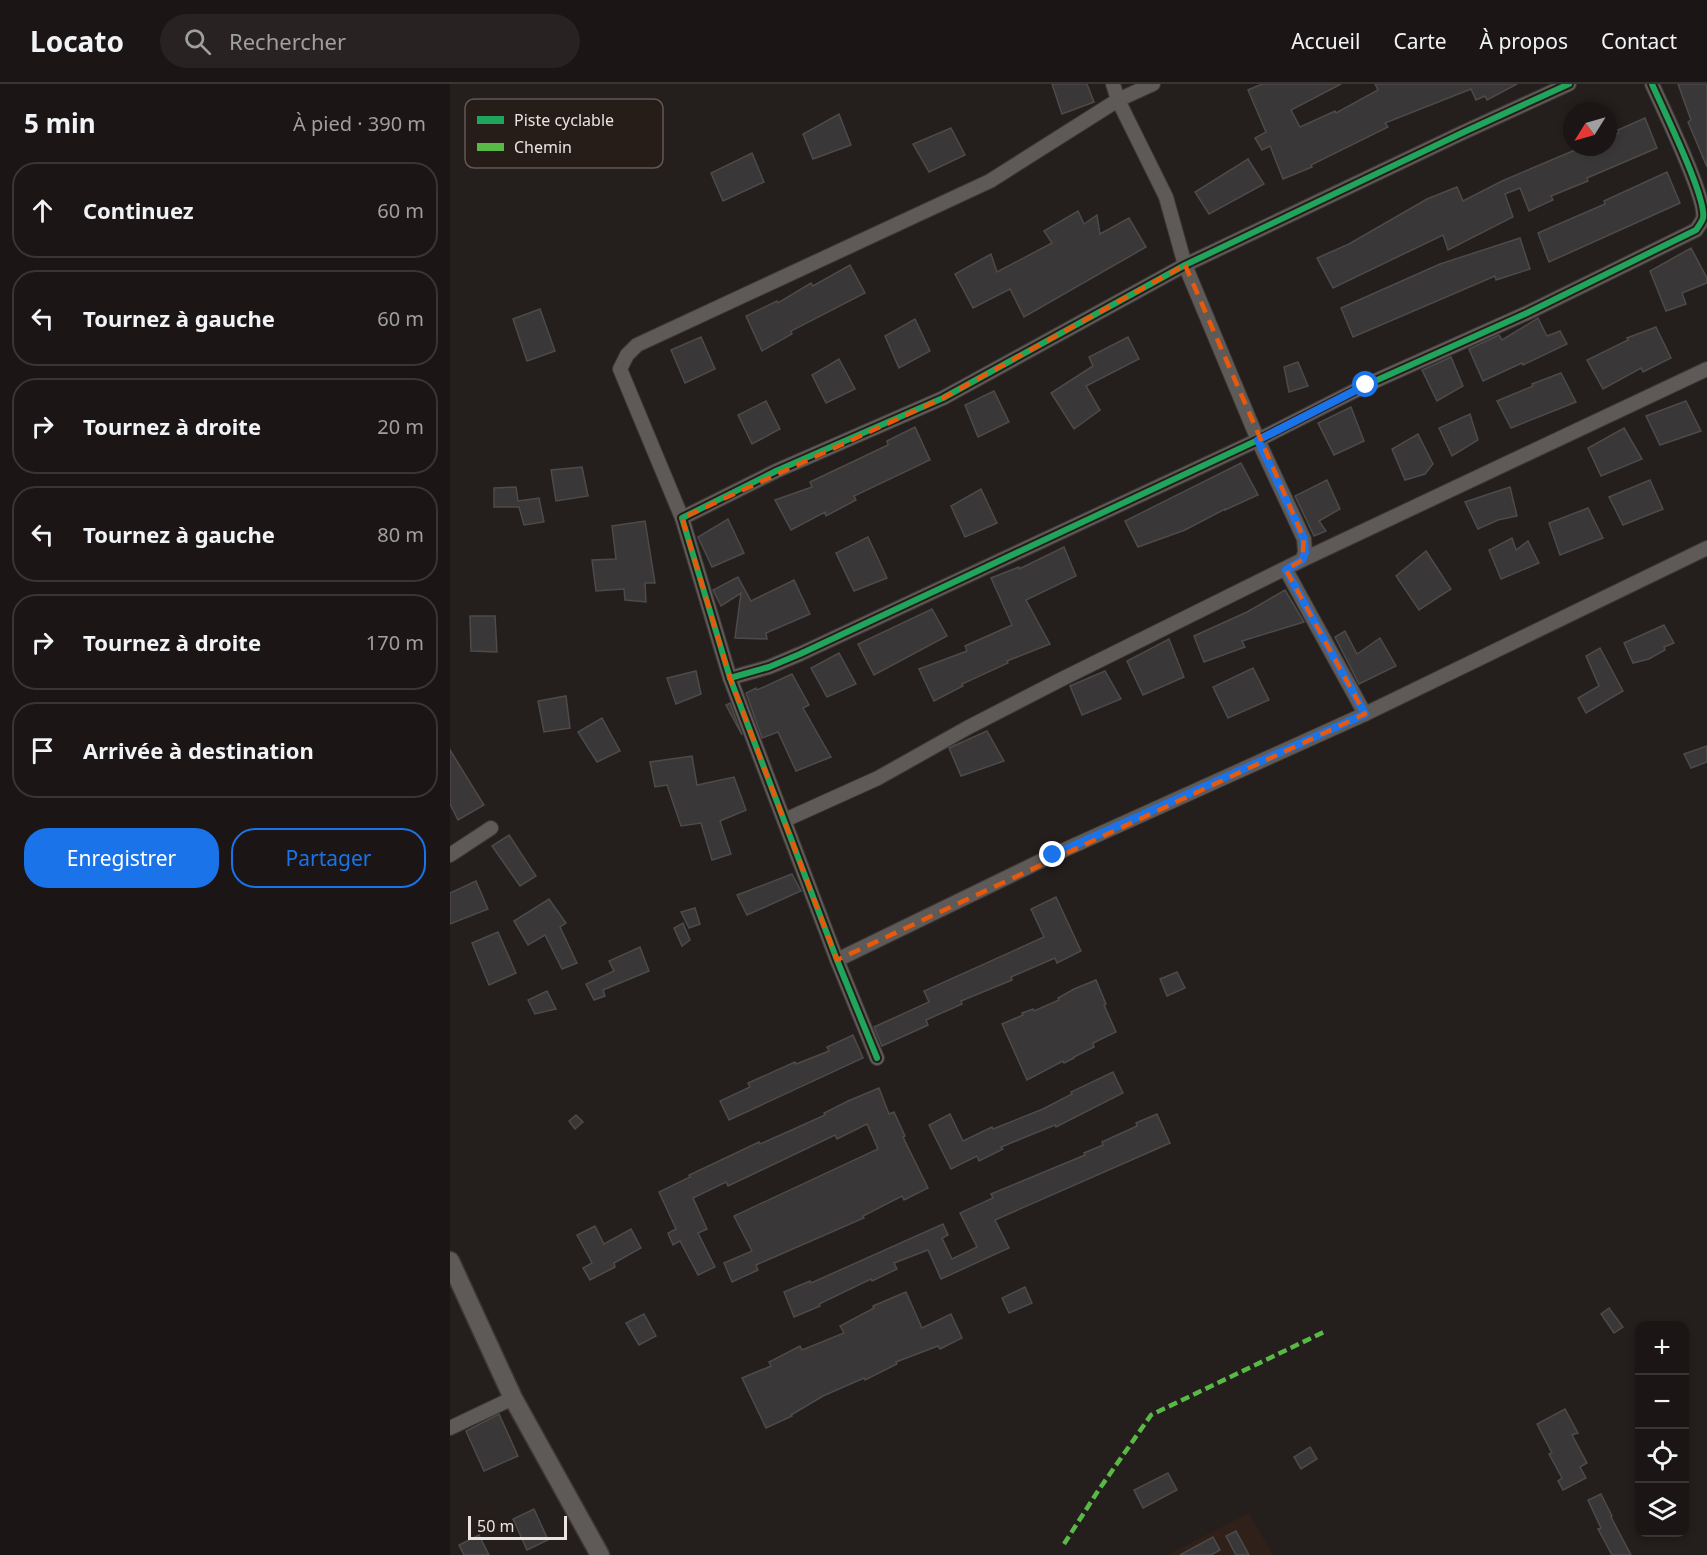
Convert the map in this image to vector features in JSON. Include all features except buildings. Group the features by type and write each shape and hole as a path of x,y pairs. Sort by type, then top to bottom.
{"street":[{"path":"1113,84 1166,196 1185,265 1258,440 1304,539 1305,553 1302,560"},
{"path":"877,1058 837,960 730,678 682,518 620,369 627,355 637,345 990,181 1119,100 1153,84"},
{"path":"682,518 776,471 943,398 1185,265 1569,84"},
{"path":"1652,84 1702,201 1707,219"},
{"path":"730,678 769,667 800,654 1258,440 1366,385 1527,313 1696,230 1703,219 1702,201"},
{"path":"785,820 878,778 967,728 1060,680 1286,570 1302,560 1707,369"},
{"path":"837,960 1053,855 1365,714 1707,548"},
{"path":"1286,570 1365,714"},
{"path":"450,855 491,828"},
{"path":"450,1260 513,1398 600,1555"},
{"path":"450,1428 513,1398"}],"highlighted area":[{"path":"1185,265 1304,539 1302,560 1286,570 1365,714 837,960 730,678 682,518 943,398"}],"shaded area":[{"path":"1249,1513 1273,1555 1167,1555"}],"marked path":[{"path":"1064,1544 1151,1415 1326,1331"}],"cycle path":[{"path":"877,1058 837,960 730,678 682,518 776,471 943,398 1185,265 1569,84"},
{"path":"730,678 769,667 800,654 1258,440 1366,385 1527,313 1696,230 1703,218 1698,192 1683,152 1652,84"}],"route":[{"path":"1053,855 1365,714 1286,570 1302,560 1305,553 1304,539 1258,440 1366,385"}]}
